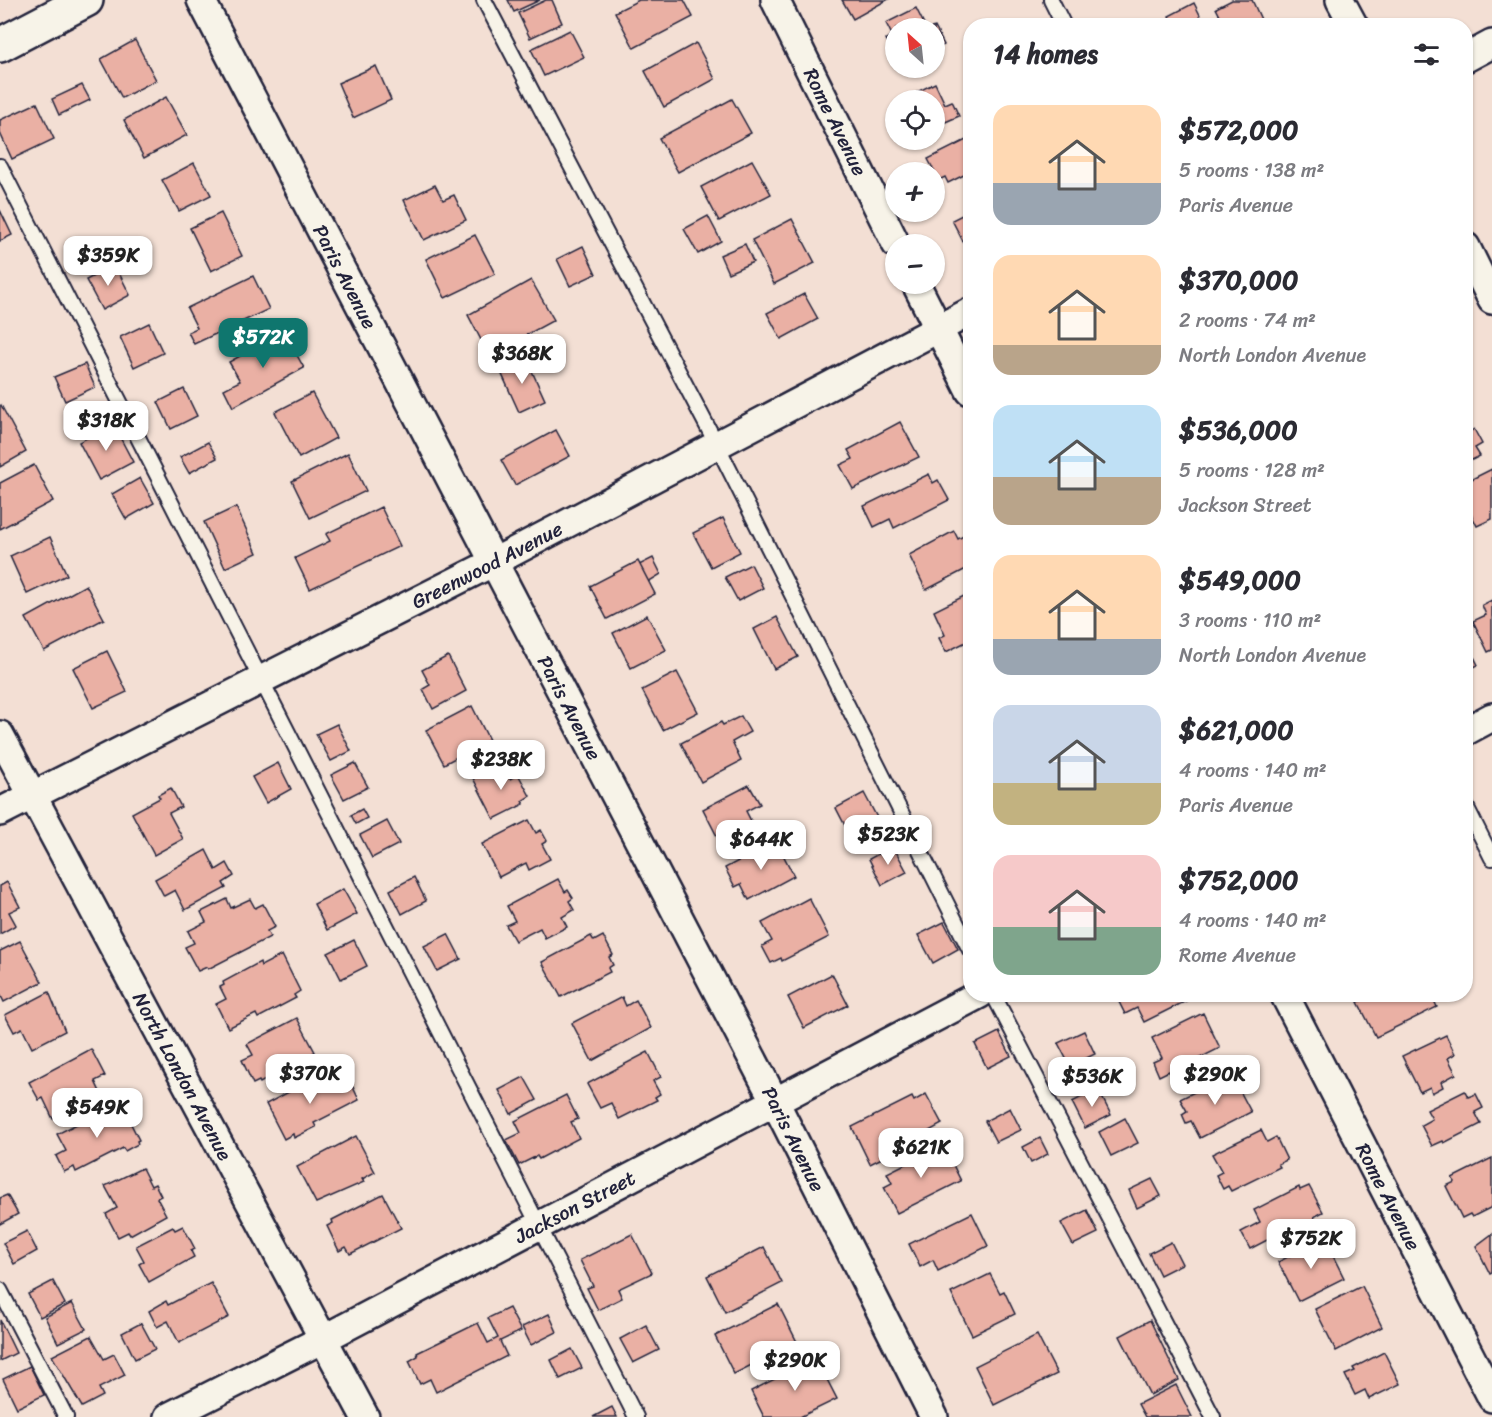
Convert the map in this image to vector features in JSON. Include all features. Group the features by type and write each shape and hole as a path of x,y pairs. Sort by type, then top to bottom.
{"street":[{"path":"0,45 86,0"},
{"name":"Paris Avenue","path":"201,0 492,563 776,1102 934,1417"},
{"name":"Rome Avenue","path":"775,0 891,234"},
{"path":"1341,0 1350,18"},
{"path":"1473,54 1492,44"},
{"path":"1473,261 1492,300"},
{"path":"921,294 963,377"},
{"name":"Greenwood Avenue","path":"0,812 492,563 963,316"},
{"path":"1473,727 1492,717"},
{"name":"North London Avenue","path":"0,735 325,1338 365,1417"},
{"name":"Jackson Street","path":"168,1417 325,1338 965,1002"},
{"name":"Rome Avenue","path":"1288,1002 1492,1398"}],"lane":[{"path":"484,0 717,445 963,936"},
{"path":"1051,0 1060,18"},
{"path":"0,166 263,679 636,1417"},
{"path":"1473,820 1492,858"},
{"path":"997,1002 1214,1417"},
{"path":"0,1290 66,1417"}],"building":[{"path":"508,0 540,0 514,12"},
{"path":"546,0 552,0 562,23 530,38 518,13"},
{"path":"639,0 684,0 693,17 634,48 615,12"},
{"path":"842,0 887,0 853,19"},
{"path":"1232,0 1252,0 1260,18 1221,18 1216,8"},
{"path":"1194,3 1202,18 1170,18 1169,16"},
{"path":"916,8 921,18 896,18"},
{"path":"570,30 584,57 544,76 531,49"},
{"path":"135,40 156,80 122,98 101,59"},
{"path":"696,43 715,79 664,107 645,71"},
{"path":"376,66 391,100 353,118 338,83"},
{"path":"935,83 938,90 921,90"},
{"path":"82,85 90,100 59,115 52,99"},
{"path":"166,97 187,135 144,158 124,120"},
{"path":"732,99 751,133 678,172 659,138"},
{"path":"952,101 959,116 945,122 945,104"},
{"path":"37,103 54,139 12,159 0,133 0,120"},
{"path":"963,142 963,176 948,183 945,177 945,162 930,162 928,159"},
{"path":"752,160 771,194 719,221 701,187"},
{"path":"194,163 211,195 179,211 162,180"},
{"path":"435,185 443,200 454,195 466,220 424,240 404,200"},
{"path":"0,210 12,235 0,241"},
{"path":"221,213 242,256 211,271 190,228"},
{"path":"963,214 963,241 952,220"},
{"path":"708,216 721,241 698,254 684,229"},
{"path":"792,219 815,263 774,284 752,240"},
{"path":"475,235 495,274 445,298 426,259"},
{"path":"745,244 753,262 728,273 720,255"},
{"path":"583,246 596,274 570,286 557,259"},
{"path":"115,265 130,295 102,310 86,280"},
{"path":"253,276 269,309 194,344 188,332 197,328 187,308"},
{"path":"531,280 554,320 489,355 468,315"},
{"path":"804,294 818,319 781,339 767,313"},
{"path":"149,323 163,353 134,367 120,337"},
{"path":"284,332 304,368 233,407 224,389 240,381 229,362"},
{"path":"526,358 545,400 519,412 500,370"},
{"path":"85,364 95,387 65,401 54,377"},
{"path":"184,389 197,416 171,429 158,402"},
{"path":"312,393 336,438 299,458 275,412"},
{"path":"0,406 26,452 0,467"},
{"path":"900,422 919,457 853,489 840,465 853,459 848,450"},
{"path":"113,424 133,462 99,480 79,442"},
{"path":"1474,429 1482,444 1475,448 1480,456 1473,460"},
{"path":"556,430 570,456 515,485 501,460"},
{"path":"208,442 217,458 189,473 180,457"},
{"path":"348,453 366,491 310,518 292,481"},
{"path":"34,465 53,501 0,529 0,483"},
{"path":"1492,469 1492,519 1477,526 1473,518 1473,478"},
{"path":"929,474 933,483 938,480 949,500 894,528 890,519 874,527 864,506"},
{"path":"140,478 154,503 126,519 112,494"},
{"path":"236,507 257,553 225,568 204,522"},
{"path":"381,507 400,546 310,589 295,558 330,541 326,534"},
{"path":"723,518 740,552 711,567 693,533"},
{"path":"954,531 958,539 963,536 963,571 926,590 909,555"},
{"path":"50,537 67,575 27,594 10,556"},
{"path":"653,558 661,574 648,582 639,565"},
{"path":"638,561 655,594 607,619 590,586"},
{"path":"751,564 763,588 738,601 725,577"},
{"path":"86,585 104,619 44,651 26,618"},
{"path":"963,596 963,644 946,652 939,638 945,635 934,611"},
{"path":"1492,600 1492,650 1488,652 1473,621 1486,615 1482,605"},
{"path":"647,615 666,650 631,668 613,633"},
{"path":"777,617 798,657 774,669 754,629"},
{"path":"107,651 127,692 93,708 73,668"},
{"path":"1473,655 1478,665 1473,668"},
{"path":"448,656 466,691 433,709 423,689 430,685 422,670"},
{"path":"677,672 698,712 663,730 642,690"},
{"path":"472,706 489,740 444,764 426,730"},
{"path":"741,716 750,732 732,742 741,761 701,782 681,743 721,722 723,725"},
{"path":"337,724 351,751 331,761 316,734"},
{"path":"278,763 291,789 266,803 252,777"},
{"path":"355,763 368,787 344,799 331,775"},
{"path":"502,763 510,779 518,774 530,796 522,801 524,804 494,819 473,778"},
{"path":"749,785 760,804 746,811 754,827 721,844 703,809"},
{"path":"171,788 181,807 169,813 183,839 154,855 132,813 160,798 158,795"},
{"path":"864,793 882,827 853,841 836,808"},
{"path":"362,809 367,818 356,824 351,815"},
{"path":"529,820 536,833 541,830 547,841 542,844 550,859 529,870 526,863 499,877 482,844"},
{"path":"387,821 399,844 372,858 360,835"},
{"path":"776,841 794,876 749,900 741,884 735,887 725,868"},
{"path":"893,846 907,872 882,885 869,859"},
{"path":"206,850 216,870 227,863 234,876 223,883 226,888 185,910 175,890 164,896 155,879"},
{"path":"414,877 426,901 402,914 390,890"},
{"path":"558,879 565,892 568,890 573,898 569,901 574,910 562,917 567,927 545,938 540,928 515,941 506,925 515,921 507,906"},
{"path":"7,882 20,907 9,912 16,925 0,934 0,886"},
{"path":"343,889 357,914 327,930 314,904"},
{"path":"809,898 829,937 782,961 781,958 771,963 762,946 772,941 762,923"},
{"path":"227,899 231,908 250,899 255,908 263,904 275,927 267,931 270,937 208,969 207,967 198,971 185,947 194,943 188,931 206,922 201,912"},
{"path":"944,922 958,949 933,963 918,935"},
{"path":"448,934 461,959 437,971 424,946"},
{"path":"591,936 594,941 603,936 613,955 609,957 613,965 608,968 610,972 561,997 542,962"},
{"path":"354,940 367,966 341,979 328,953"},
{"path":"20,941 42,982 4,1002 0,994 0,951"},
{"path":"282,955 300,991 294,995 296,998 258,1018 256,1014 228,1028 216,1004 226,999 220,987 224,985 223,982 260,962 261,966"},
{"path":"832,974 848,1005 804,1028 788,997"},
{"path":"49,992 65,1031 32,1048 22,1028 14,1032 5,1015"},
{"path":"622,997 626,1006 636,1000 651,1028 592,1061 572,1023"},
{"path":"1119,1002 1184,1002 1144,1022 1137,1008 1125,1014"},
{"path":"1358,1002 1435,1002 1437,1007 1376,1037"},
{"path":"1203,1013 1220,1048 1170,1073 1169,1071 1159,1076 1153,1062 1162,1058 1152,1038"},
{"path":"297,1018 315,1052 260,1083 259,1081 253,1084 242,1060 253,1055 247,1044"},
{"path":"1084,1031 1095,1054 1070,1066 1058,1043"},
{"path":"999,1032 1011,1056 987,1068 975,1044"},
{"path":"1446,1035 1455,1054 1448,1058 1456,1074 1441,1082 1443,1087 1432,1093 1430,1087 1420,1092 1402,1056"},
{"path":"91,1049 105,1076 95,1081 101,1094 53,1119 43,1098 39,1100 29,1082"},
{"path":"648,1052 661,1077 653,1081 660,1094 655,1097 657,1100 619,1119 611,1103 600,1108 587,1084"},
{"path":"330,1070 339,1089 351,1083 359,1100 314,1123 316,1127 294,1138 293,1134 284,1139 266,1104"},
{"path":"1231,1074 1251,1112 1200,1138 1191,1121 1186,1123 1182,1114 1187,1111 1180,1099"},
{"path":"524,1077 537,1100 511,1114 499,1090"},
{"path":"1098,1089 1111,1115 1085,1128 1072,1102"},
{"path":"1465,1091 1468,1097 1476,1094 1483,1108 1475,1112 1481,1124 1444,1143 1443,1141 1432,1146 1421,1125 1432,1119 1427,1110"},
{"path":"926,1094 942,1124 929,1131 930,1134 870,1164 852,1127 912,1097 914,1101"},
{"path":"566,1095 578,1119 571,1122 579,1138 539,1159 537,1156 519,1165 506,1140 521,1133 515,1121"},
{"path":"120,1102 139,1140 138,1144 125,1151 123,1148 76,1172 74,1167 64,1172 56,1156 66,1151 57,1134"},
{"path":"1010,1108 1021,1130 996,1142 985,1121"},
{"path":"1125,1118 1138,1143 1111,1156 1099,1132"},
{"path":"1261,1130 1267,1142 1276,1137 1287,1160 1278,1164 1280,1167 1231,1191 1228,1186 1223,1189 1216,1175 1222,1172 1212,1154"},
{"path":"356,1136 375,1172 362,1179 364,1182 316,1203 297,1167"},
{"path":"1040,1138 1048,1154 1031,1163 1023,1147"},
{"path":"943,1145 961,1181 897,1213 884,1187 892,1183 887,1173"},
{"path":"1492,1158 1492,1207 1472,1217 1470,1214 1462,1218 1446,1186 1455,1182 1452,1178"},
{"path":"142,1168 151,1186 155,1184 161,1196 157,1198 166,1215 130,1235 128,1232 118,1237 106,1214 117,1208 105,1186"},
{"path":"1152,1179 1161,1196 1137,1208 1129,1190"},
{"path":"1309,1186 1323,1212 1314,1217 1316,1221 1271,1243 1269,1239 1250,1249 1241,1232 1260,1222 1254,1210 1299,1187 1300,1190"},
{"path":"383,1194 401,1228 350,1254 346,1247 339,1251 327,1226 333,1223 332,1220"},
{"path":"7,1195 18,1214 0,1224 0,1198"},
{"path":"1087,1210 1098,1233 1073,1245 1061,1223"},
{"path":"972,1213 988,1246 938,1271 933,1260 920,1267 909,1244"},
{"path":"183,1226 195,1249 191,1251 194,1257 149,1282 139,1264 144,1261 136,1246 173,1227 175,1230"},
{"path":"27,1231 37,1251 14,1264 3,1243"},
{"path":"632,1234 652,1273 618,1289 622,1298 598,1310 587,1288 593,1286 580,1260"},
{"path":"1492,1234 1492,1273 1490,1274 1476,1246"},
{"path":"1324,1238 1344,1278 1298,1301 1278,1262"},
{"path":"1171,1242 1182,1264 1160,1275 1149,1253"},
{"path":"764,1247 782,1283 725,1312 707,1276"},
{"path":"990,1274 1000,1293 1004,1291 1015,1314 972,1335 951,1293"},
{"path":"53,1281 65,1304 40,1317 28,1294"},
{"path":"211,1283 229,1317 179,1343 168,1321 157,1327 149,1311 166,1301 168,1305"},
{"path":"1362,1286 1382,1327 1336,1351 1315,1309"},
{"path":"72,1303 86,1329 58,1343 45,1317"},
{"path":"778,1304 797,1342 734,1374 715,1336"},
{"path":"509,1308 521,1331 500,1341 507,1356 436,1392 430,1379 420,1384 409,1361 418,1356 417,1353 478,1323 488,1343 498,1338 488,1318"},
{"path":"549,1314 557,1332 531,1345 522,1327"},
{"path":"0,1320 16,1353 0,1361"},
{"path":"1150,1320 1179,1380 1150,1395 1120,1336"},
{"path":"141,1323 155,1349 135,1359 122,1333"},
{"path":"646,1325 659,1350 633,1363 620,1339"},
{"path":"1037,1335 1057,1374 994,1405 975,1366"},
{"path":"91,1336 104,1359 114,1354 125,1375 99,1388 103,1396 82,1407 52,1356"},
{"path":"572,1349 582,1368 560,1379 551,1360"},
{"path":"1384,1352 1400,1384 1369,1399 1365,1390 1355,1395 1345,1375 1355,1371 1353,1368"},
{"path":"816,1358 837,1399 800,1417 764,1417 751,1391"},
{"path":"30,1366 44,1395 17,1408 3,1379"},
{"path":"1176,1385 1192,1417 1145,1417 1138,1404"},
{"path":"612,1407 617,1417 593,1417"}]}
